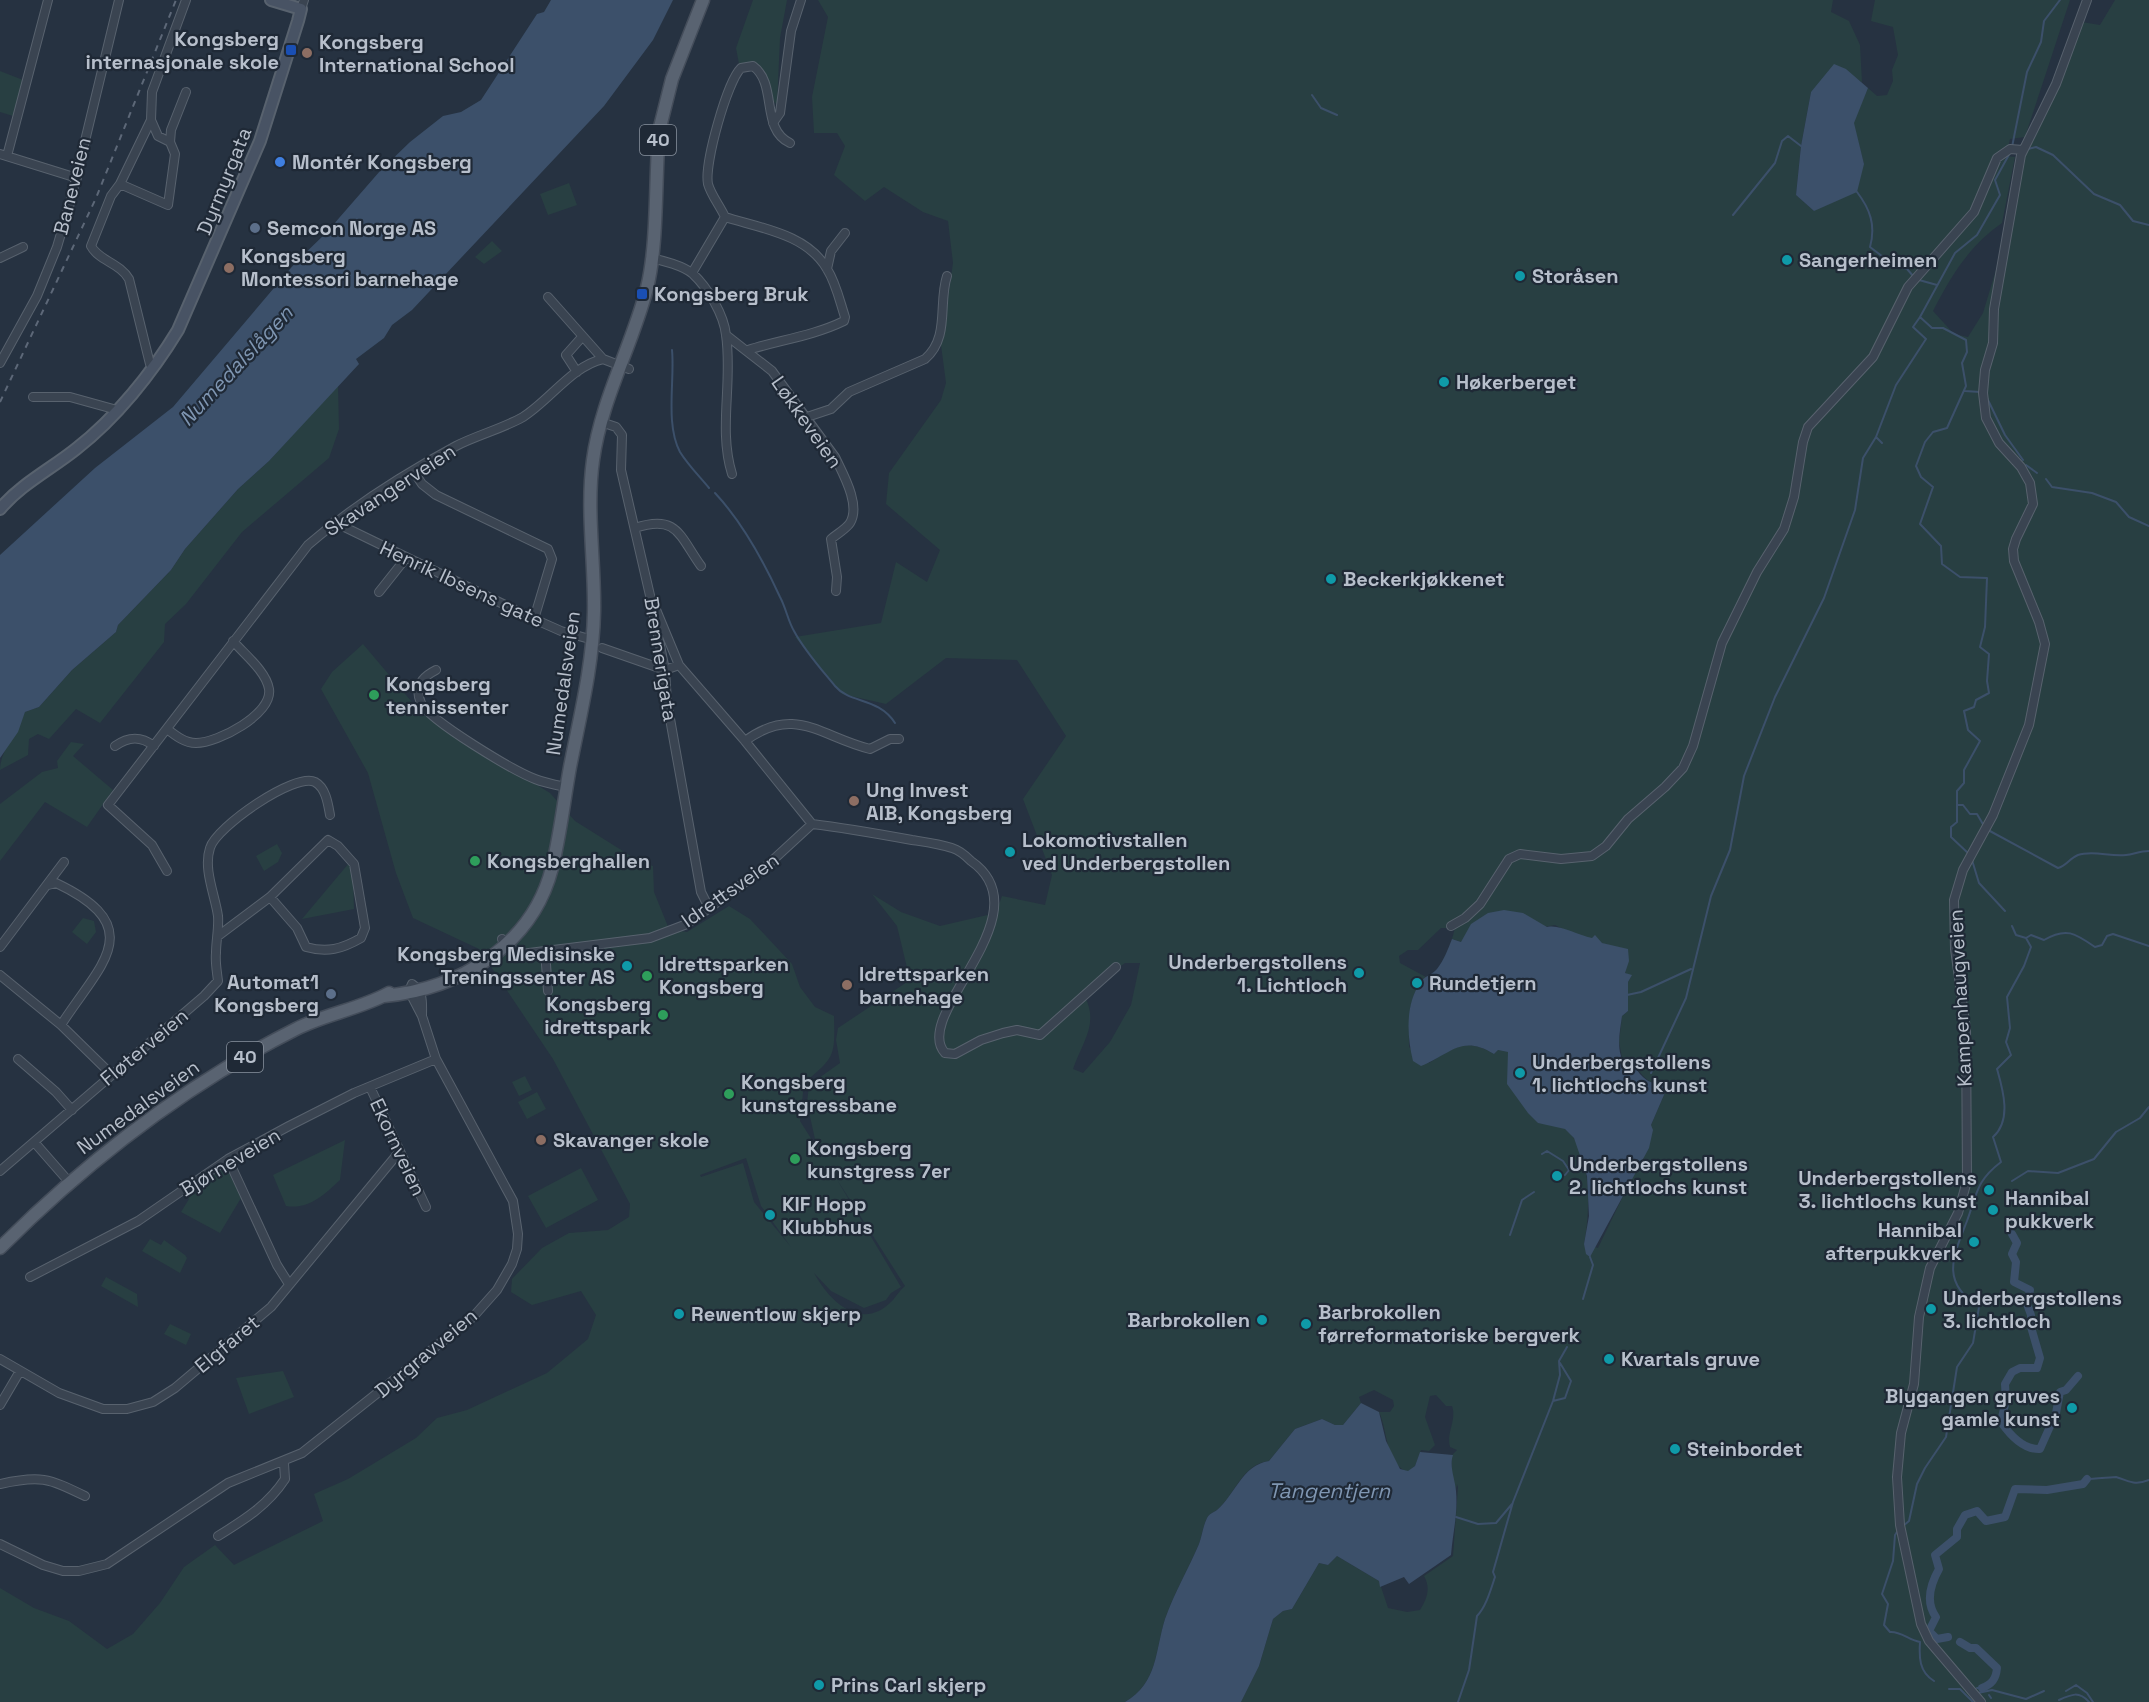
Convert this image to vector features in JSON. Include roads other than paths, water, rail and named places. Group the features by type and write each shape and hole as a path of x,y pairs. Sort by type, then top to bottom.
{"main road":[{"path":"271,0 302,4"},
{"name":"Numedalsveien","path":"0,1248 70,1183 147,1120 234,1064 313,1021 414,988 469,963 505,942 528,907 554,848 598,644 593,459 625,367 642,327 662,111 672,79 704,0"},
{"name":"Dyrmyrgata","path":"0,509 13,495 90,438 117,410 185,315 241,190 269,114 302,4"}],"street":[{"path":"48,0 4,155 76,178"},
{"name":"Baneveien","path":"0,363 47,273 76,178 119,0"},
{"path":"152,364 129,279 124,270 94,253 91,246 111,196 120,184 151,120 152,92 186,0"},
{"path":"773,123 780,113 789,41 801,0"},
{"name":"Kampenhaugveien","path":"1981,1702 1929,1641 1921,1624 1903,1539 1897,1477 1901,1433 1914,1384 1919,1317 1930,1268 1958,1213 1967,1181 1966,1029 1955,949 1954,900 1963,870 1987,828 2030,724 2045,644 2039,622 2014,561 2013,549 2016,539 2033,504 2030,483 2021,467 1992,432 1983,405 1985,370 1993,343 1994,309 2023,150 2056,84 2087,0"},
{"path":"748,350 783,339 811,335 844,321 845,317 829,272 804,244 725,217 711,191 707,175 721,114 736,72 746,66 753,66 760,71 765,81 773,123 783,139 790,143"},
{"path":"120,184 168,205 175,154 170,142 171,130 186,92"},
{"path":"151,120 158,136 170,142"},
{"path":"1451,926 1465,918 1480,904 1509,858 1520,854 1561,859 1592,856 1606,846 1628,819 1665,788 1683,768 1694,746 1722,643 1757,572 1784,529 1794,497 1803,442 1808,428 1873,357 1913,279 1974,212 1996,158 2010,149 2023,150"},
{"path":"692,273 725,217"},
{"path":"829,272 831,251 845,233"},
{"path":"0,258 23,247"},
{"path":"650,258 692,273 708,294 726,335 725,429 732,474"},
{"path":"807,417 831,409 849,393 925,358 933,352 941,330 947,276"},
{"path":"548,297 603,358 625,367"},
{"name":"Løkkeveien","path":"726,335 772,371 836,457 849,490 853,511 849,523 831,539 837,577 836,591"},
{"path":"577,372 566,355 582,337"},
{"name":"Skavangerveien","path":"167,871 152,845 108,805 308,545 334,522 456,446 520,418 543,404 577,372 603,358"},
{"path":"33,397 70,397 117,410"},
{"name":"Brennerigata","path":"605,423 616,427 622,435 621,470 652,600 665,670 667,702 701,892 709,908"},
{"path":"414,472 422,484 436,495 548,549 552,559 534,619"},
{"name":"Henrik Ibsens gate","path":"334,522 534,619 665,670"},
{"path":"635,528 654,522 666,523 675,530 701,566"},
{"path":"379,592 406,558"},
{"path":"652,600 679,665 745,741 812,824 954,848 985,872 991,880 994,898 986,934 972,969 950,1003 940,1028 939,1038 945,1053 955,1054 981,1040 1017,1030 1040,1035 1116,967"},
{"path":"167,729 182,740 204,742 261,713 269,701 267,682 233,640"},
{"path":"665,670 679,665"},
{"path":"436,670 426,675 419,684 418,693 422,705 433,716 503,763 534,778 566,787"},
{"path":"745,741 779,723 794,722 819,728 842,740 870,749 890,739 898,739"},
{"path":"116,746 131,738 141,738 154,746"},
{"name":"Fløterveien","path":"0,1171 204,996 218,981 216,954 218,917 209,863 210,847 217,836 232,822 299,780 316,783 322,789 330,815"},
{"name":"Idrettsveien","path":"505,942 517,953 545,951 650,938 687,924 762,870 812,824"},
{"path":"218,936 270,897 327,841 331,840 354,864 365,928 362,938 345,947 323,952 306,947 297,928 270,897"},
{"path":"0,947 64,862"},
{"path":"48,885 56,883 67,888 96,910 107,924 110,938 108,954 100,971 61,1024"},
{"path":"545,951 548,991"},
{"path":"0,975 61,1024 111,1074"},
{"name":"Dyrgravveien","path":"0,1544 43,1565 63,1571 95,1568 107,1564 228,1483 257,1469 284,1463 333,1431 473,1317 497,1290 512,1264 518,1234 513,1201 436,1059 422,1016 422,998 414,988"},
{"path":"18,1059 56,1092 72,1110"},
{"name":"Bjørneveien","path":"30,1277 138,1221 228,1159 370,1087 436,1059"},
{"name":"Ekornveien","path":"370,1087 426,1207"},
{"path":"35,1143 70,1183"},
{"name":"Elgfaret","path":"0,1359 58,1393 103,1409 127,1409 153,1402 175,1388 271,1307 400,1151"},
{"path":"228,1159 277,1265 289,1284"},
{"path":"0,1405 20,1371"},
{"path":"218,1536 260,1509 270,1498 285,1479 284,1463"},
{"path":"0,1484 35,1478 46,1479 85,1496"}],"water":[{"name":"Numedalslågen","path":"551,0 673,0 653,40 604,106 412,310 392,325 384,338 356,359 359,364 269,461 238,489 185,549 171,570 118,625 116,632 72,670 39,707 25,712 18,732 0,758 0,555 95,468 173,407 296,262 410,142 443,116 461,112 481,100 537,14 544,12"},
{"path":"1834,64 1846,69 1868,88 1854,123 1864,164 1857,192 1814,211 1796,195 1801,146 1811,92"},
{"name":"Rundetjern","path":"1504,910 1523,913 1547,927 1563,928 1592,938 1595,935 1602,943 1628,949 1629,961 1625,973 1632,975 1628,982 1628,1011 1622,1016 1620,1054 1626,1065 1633,1063 1645,1079 1660,1084 1666,1083 1667,1088 1651,1125 1653,1130 1649,1148 1590,1257 1586,1254 1584,1244 1589,1216 1587,1176 1574,1138 1565,1129 1538,1123 1528,1113 1507,1084 1508,1052 1498,1050 1494,1054 1483,1048 1464,1046 1421,1066 1413,1061 1409,1042 1409,1021 1412,1001 1420,983 1437,969 1452,939 1461,942 1471,924 1488,913"},
{"name":"Tangentjern","path":"1361,1403 1379,1412 1386,1441 1400,1469 1408,1471 1415,1466 1420,1452 1453,1455 1456,1507 1451,1555 1409,1584 1404,1577 1380,1587 1379,1581 1337,1556 1328,1565 1319,1563 1292,1609 1283,1611 1273,1619 1259,1666 1241,1702 1125,1702 1144,1686 1150,1676 1165,1619 1199,1544 1208,1516 1223,1504 1245,1474 1252,1468 1269,1461 1295,1429 1322,1419 1335,1425 1343,1425"}],"waterway":[{"path":"2012,147 2027,72 2041,42 2044,21 2060,0"},
{"path":"1312,95 1321,108 1337,115"},
{"path":"1733,215 1775,163 1782,141 1788,136 1801,146"},
{"path":"2028,149 2036,147 2053,155 2094,194 2120,205 2133,221 2149,225"},
{"path":"1969,854 1951,837 1951,827 1957,822 1957,791 1964,783 1964,770 1980,741 1968,730 1964,711 1974,707 1976,700 1989,693 1987,681 1989,654 1980,647 1985,627 1987,578 1960,577 1942,564 1941,546 1920,524 1933,487 1921,477 1916,466 1925,442 1933,432 1947,428 1966,386 1962,363 1967,352 1966,340 1943,328 1932,328 1920,317 1955,253 1977,235 2000,195 1995,180 2011,151"},
{"path":"1857,192 1871,218 1870,247 1895,266 1907,269 1914,277"},
{"path":"1919,280 1937,285"},
{"path":"1651,1073 1686,998 1711,896 1730,850 1744,776 1775,697 1824,598 1855,510 1863,458 1876,437 1896,385 1926,339 1913,327 1920,317"},
{"path":"672,350 672,415 675,441 683,457 709,488"},
{"path":"1965,391 1980,392"},
{"path":"1987,398 2005,435 2023,460"},
{"path":"1876,437 1882,443"},
{"path":"2026,465 2037,473"},
{"path":"2046,479 2052,487 2092,493 2116,502 2129,517 2149,526"},
{"path":"715,493 752,542 767,569 792,627 813,659 841,692 881,709 895,723"},
{"path":"1958,805 1963,805 1970,814 1977,814 1984,826"},
{"path":"1988,830 2058,868 2075,856 2084,854 2126,855 2149,851"},
{"path":"1972,860 1979,883 2005,911"},
{"path":"1903,1526 1909,1521 1917,1484 1946,1437 1957,1367 1973,1343 1979,1307 1959,1288 1954,1278 1954,1257 1978,1188 1987,1175 2001,1162 1993,1137 1999,1130 2004,1114 2003,1095 1997,1069 2011,1055 2006,1042 2010,1028 2007,997 2024,966 2031,947 2026,938 2016,935 2012,926"},
{"path":"2026,938 2031,935 2044,940 2058,934 2070,933 2095,947 2102,945 2107,936 2113,934 2149,946"},
{"path":"1627,995 1641,992 1691,969"},
{"path":"2012,1181 2028,1171 2058,1173 2094,1159 2116,1132 2140,1118 2149,1107"},
{"path":"1542,1154 1547,1151 1563,1161 1569,1170 1565,1175"},
{"path":"1510,1235 1522,1200 1534,1192"},
{"path":"2012,1234 2017,1243 2012,1254 2016,1262 2014,1282 2030,1290 2027,1304 2040,1358 2037,1368 2020,1368 2012,1372 2005,1384 2006,1400 2001,1422 2013,1437 2023,1444 2040,1449 2056,1413 2060,1392 2066,1390 2078,1376"},
{"path":"1583,1299 1593,1265 1590,1257"},
{"path":"1458,1702 1469,1670 1477,1616 1486,1603 1492,1587 1495,1577 1493,1572 1513,1502 1553,1401 1560,1375 1559,1361 1567,1347"},
{"path":"1553,1401 1565,1398 1571,1381 1560,1363"},
{"path":"2087,1479 2116,1477 2136,1483 2149,1480"},
{"path":"1948,1637 1937,1639 1929,1631 1936,1617 1930,1599 1931,1587 1939,1569 1935,1555 1957,1537 1957,1529 1965,1515 1977,1511 1986,1521 2005,1517 2015,1489 2047,1490 2083,1484 2087,1479"},
{"path":"1456,1517 1478,1524 1496,1523 1512,1504"},
{"path":"1899,1529 1895,1535 1893,1561 1882,1594 1888,1604 1884,1625 1890,1632 1920,1642 1920,1659 1923,1669 1934,1681"},
{"path":"1960,1642 1970,1648 1976,1648 1997,1668 1993,1681 1982,1688"},
{"path":"2066,1691 2076,1685 2087,1693 2093,1702"},
{"path":"1977,1688 1982,1688"},
{"path":"1949,1689 1960,1689 1973,1702"},
{"path":"1978,1693 1992,1690 2026,1699 2044,1691"},
{"path":"2059,1700 2079,1695 2089,1702"}],"railway":[{"path":"0,402 96,198 176,0"}],"place":[{"name":"Kongsberg internasjonale skole","path":"291,50"},
{"name":"Kongsberg International School","path":"307,53"},
{"name":"Montér Kongsberg","path":"280,162"},
{"name":"Semcon Norge AS","path":"255,228"},
{"name":"Sangerheimen","path":"1787,260"},
{"name":"Kongsberg Montessori barnehage","path":"229,268"},
{"name":"Storåsen","path":"1520,276"},
{"name":"Kongsberg Bruk","path":"642,294"},
{"name":"Høkerberget","path":"1444,382"},
{"name":"Beckerkjøkkenet","path":"1331,579"},
{"name":"Kongsberg tennissenter","path":"374,695"},
{"name":"Ung Invest AIB, Kongsberg","path":"854,801"},
{"name":"Lokomotivstallen ved Underbergstollen","path":"1010,852"},
{"name":"Kongsberghallen","path":"475,861"},
{"name":"Kongsberg Medisinske Treningssenter AS","path":"627,966"},
{"name":"Underbergstollens 1. Lichtloch","path":"1359,973"},
{"name":"Idrettsparken Kongsberg","path":"647,976"},
{"name":"Rundetjern","path":"1417,983"},
{"name":"Idrettsparken barnehage","path":"847,985"},
{"name":"Automat1 Kongsberg","path":"331,994"},
{"name":"Kongsberg idrettspark","path":"663,1015"},
{"name":"Underbergstollens 1. lichtlochs kunst","path":"1520,1073"},
{"name":"Kongsberg kunstgressbane","path":"729,1094"},
{"name":"Skavanger skole","path":"541,1140"},
{"name":"Kongsberg kunstgress 7er","path":"795,1159"},
{"name":"Underbergstollens 2. lichtlochs kunst","path":"1557,1176"},
{"name":"Underbergstollens 3. lichtlochs kunst","path":"1989,1190"},
{"name":"Hannibal pukkverk","path":"1993,1210"},
{"name":"KIF Hopp Klubbhus","path":"770,1215"},
{"name":"Hannibal afterpukkverk","path":"1974,1242"},
{"name":"Underbergstollens 3. lichtloch","path":"1931,1309"},
{"name":"Rewentlow skjerp","path":"679,1314"},
{"name":"Barbrokollen","path":"1262,1320"},
{"name":"Barbrokollen førreformatoriske bergverk","path":"1306,1324"},
{"name":"Kvartals gruve","path":"1609,1359"},
{"name":"Blygangen gruves gamle kunst","path":"2072,1408"},
{"name":"Steinbordet","path":"1675,1449"},
{"name":"Prins Carl skjerp","path":"819,1685"}]}
